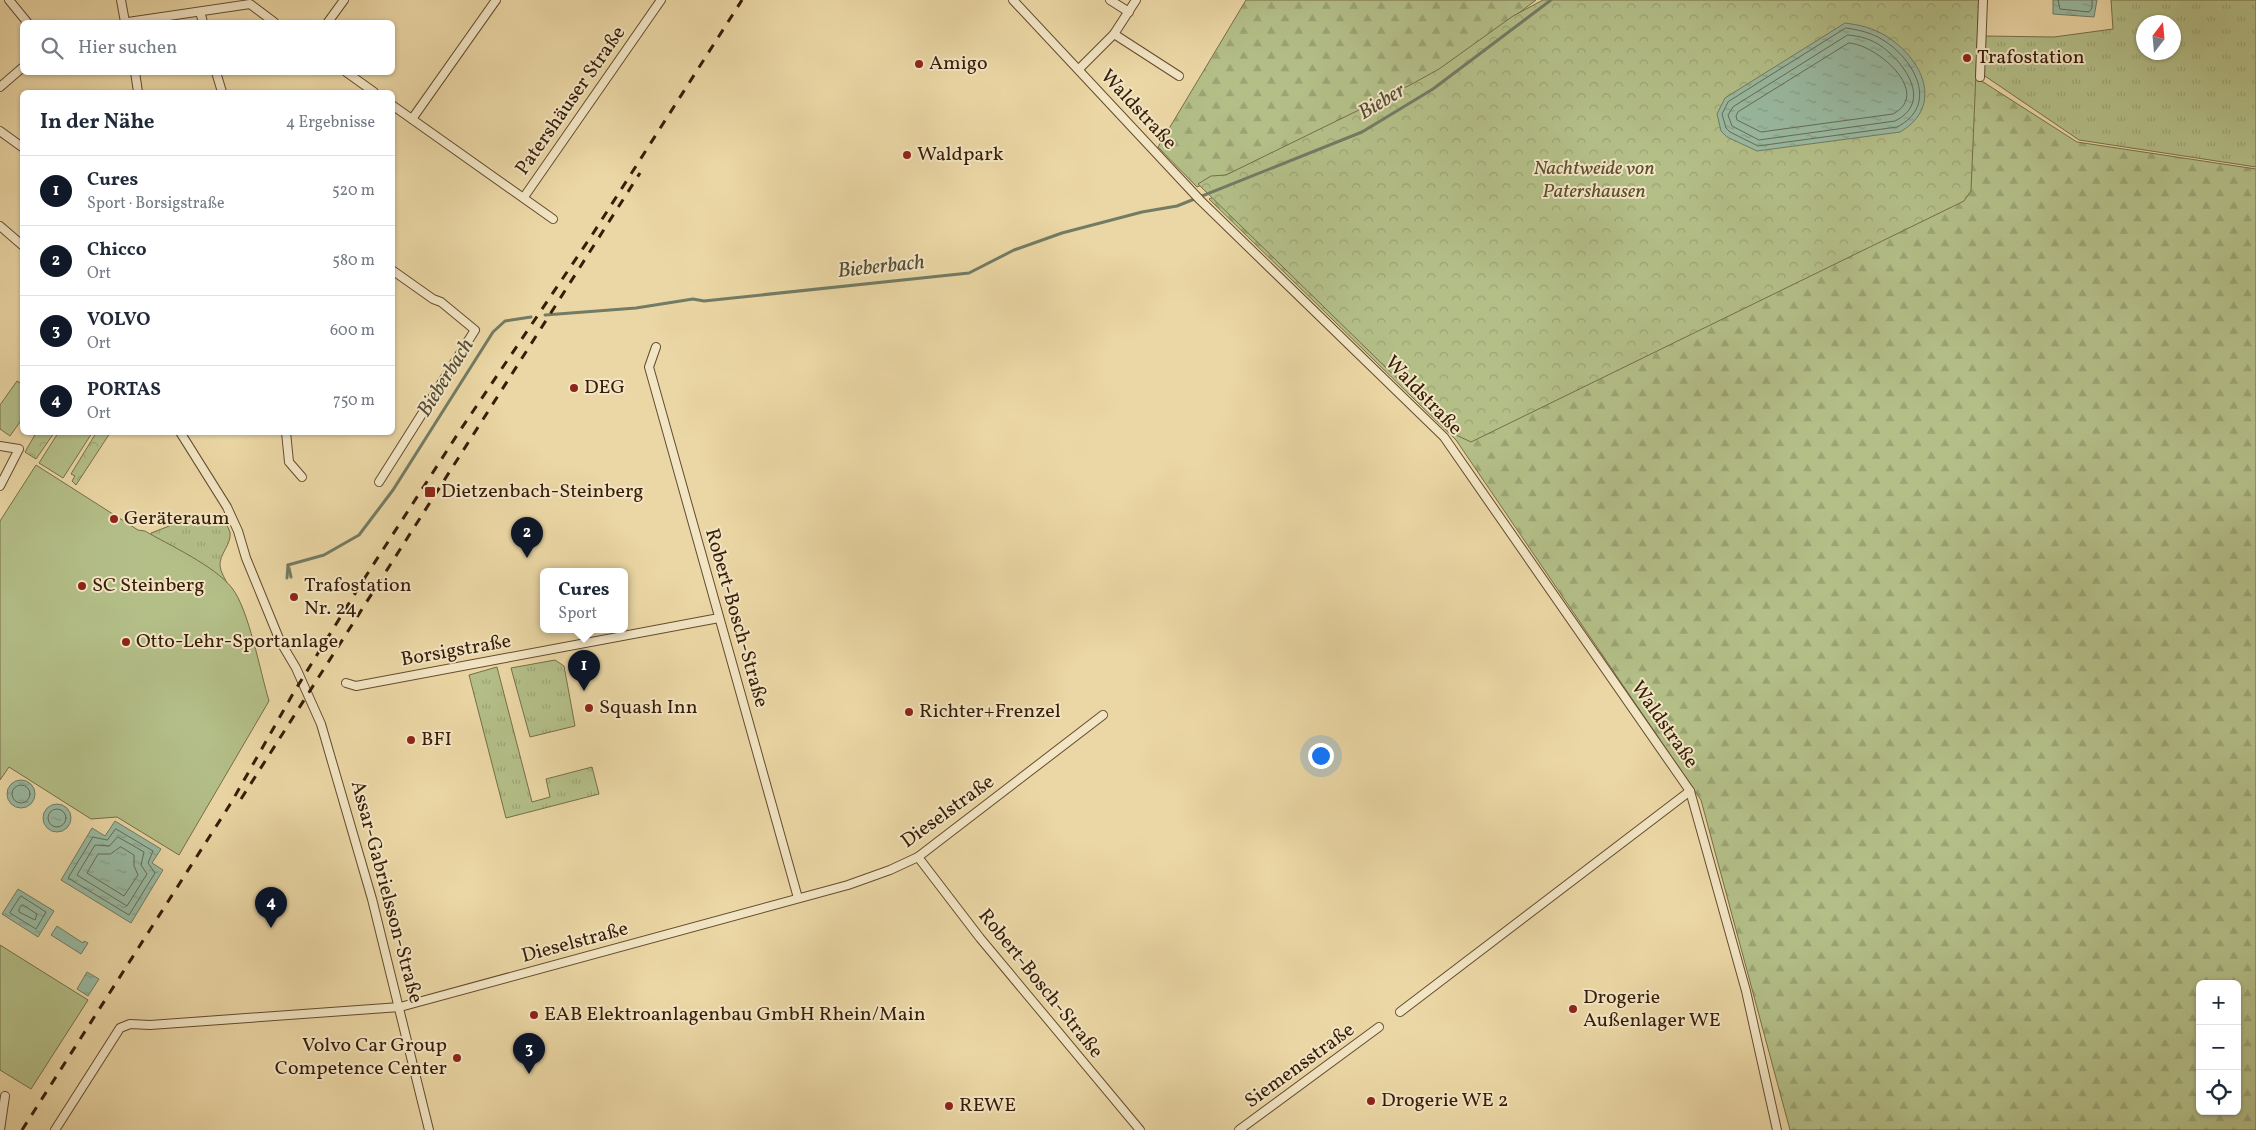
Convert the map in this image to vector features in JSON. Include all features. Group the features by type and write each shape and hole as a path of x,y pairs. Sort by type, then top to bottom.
{"street":[{"path":"9,0 25,20"},
{"path":"121,0 126,20"},
{"path":"329,20 344,0"},
{"path":"412,119 496,0"},
{"name":"Patershäuser Straße","path":"524,197 661,0"},
{"name":"Waldstraße","path":"1013,0 1200,200 1444,437 1690,791 1746,991 1777,1130"},
{"path":"1110,0 1129,12"},
{"name":"Waldstraße","path":"1078,69 1114,34 1136,0"},
{"path":"1980,77 1983,0"},
{"path":"142,20 200,12 250,2 272,20"},
{"path":"200,12 202,20"},
{"name":"Waldstraße","path":"1114,34 1179,76"},
{"path":"0,87 20,70"},
{"path":"135,75 138,90"},
{"path":"217,75 221,90"},
{"path":"350,75 371,90"},
{"path":"395,107 553,219"},
{"path":"0,131 20,145"},
{"path":"0,226 20,243"},
{"path":"379,482 475,330 441,302 433,299 395,272"},
{"name":"Robert-Bosch-Straße","path":"656,347 649,367 798,898"},
{"name":"Assar-Gabrielsson-Straße","path":"182,435 227,507 280,641 296,668 321,724 338,776 400,1006 429,1130"},
{"path":"286,435 289,462 302,477"},
{"path":"0,446 19,449 0,486"},
{"name":"Borsigstraße","path":"346,683 356,686 719,618"},
{"name":"Dieselstraße","path":"55,1130 120,1028 130,1024 160,1024 400,1006 848,885 890,870 918,857 1103,714"},
{"name":"Waldstraße","path":"1400,1012 1690,791"},
{"name":"Robert-Bosch-Straße","path":"918,857 980,938 1140,1130"},
{"name":"Siemensstraße","path":"1239,1130 1379,1027"},
{"path":"0,1130 5,1096"}],"green space":[{"path":"1246,0 1536,0 1427,83 1354,121 1197,187 1158,147"},
{"name":"Nachtweide von Patershausen","path":"1543,0 1979,0 1971,191 1964,201 1471,442 1454,434 1198,184 1211,176 1226,175 1410,85 1439,69 1513,16"},
{"path":"1570,0 1855,0 2077,142 2256,169 2256,1130 1790,1130 1701,800 1456,440 1209,199 1365,135"},
{"path":"2111,0 2256,0 2256,167 2079,140 1982,74 1984,36 2054,37 2113,29"},
{"path":"17,381 20,383 20,422 10,436 0,429 0,405"},
{"path":"35,435 53,435 36,459 25,452"},
{"path":"57,435 91,435 63,478 39,463"},
{"path":"95,435 109,435 76,485 72,481 75,476 71,474"},
{"name":"Otto-Lehr-Sportanlage","path":"36,465 138,530 145,531 191,556 215,572 232,588 244,611 269,701 179,855 117,817 91,819 9,767 0,780 0,521"},
{"path":"220,514 230,532 229,541 221,557 221,571 244,612 154,562 151,533 185,520"},
{"path":"555,660 564,666 575,726 530,737 511,668"},
{"path":"497,667 532,802 550,797 546,779 592,767 599,794 506,818 469,675"},
{"path":"0,945 88,1000 31,1089 0,1070"}],"water":[{"path":"2053,0 2097,0 2094,17 2053,14"},
{"path":"1845,23 1866,27 1881,33 1899,45 1910,57 1918,69 1923,82 1925,96 1922,109 1914,121 1900,132 1757,151 1727,137 1721,131 1717,114 1725,98"},
{"path":"21,780 31,784 35,794 31,804 21,808 11,804 7,794 11,784"},
{"path":"57,804 67,808 71,818 67,828 57,832 47,828 43,818 47,808"},
{"path":"115,821 161,849 152,863 163,870 131,923 61,880 92,828 105,836"},
{"path":"18,889 54,911 38,937 2,914"},
{"path":"57,926 83,943 84,941 88,943 81,954 51,935"},
{"path":"87,972 99,979 88,996 77,989"}],"waterway":[{"name":"Bieberbach","path":"545,315 636,308 693,299 704,301 969,273 1014,250 1062,233 1142,212 1177,206 1362,132 1433,89 1551,0"},
{"name":"Bieberbach","path":"288,565 324,555 359,535 393,490 493,332 505,321 531,317"},
{"path":"287,578 288,565"},
{"path":"289,568 291,577"}],"railway":[{"path":"22,1130 231,803 294,692 364,579 459,432 592,235 742,0"},
{"path":"241,799 640,173"}],"place":[{"name":"Trafostation","path":"1967,58"},
{"name":"Amigo","path":"919,64"},
{"name":"Waldpark","path":"907,155"},
{"name":"DEG","path":"574,388"},
{"name":"Dietzenbach-Steinberg","path":"430,492"},
{"name":"Geräteraum","path":"114,519"},
{"name":"Chicco","path":"527,558"},
{"name":"SC Steinberg","path":"82,586"},
{"name":"Trafostation Nr. 24","path":"294,597"},
{"name":"Otto-Lehr-Sportanlage","path":"126,642"},
{"name":"Cures","path":"584,691"},
{"name":"Squash Inn","path":"589,708"},
{"name":"Richter+Frenzel","path":"909,712"},
{"name":"BFI","path":"411,740"},
{"name":"PORTAS","path":"271,928"},
{"name":"Drogerie Außenlager WE","path":"1573,1009"},
{"name":"EAB Elektroanlagenbau GmbH Rhein/Main","path":"534,1015"},
{"name":"Volvo Car Group Competence Center","path":"457,1058"},
{"name":"VOLVO","path":"529,1074"},
{"name":"Drogerie WE 2","path":"1371,1101"},
{"name":"REWE","path":"949,1106"}],"water label":[{"name":"Bieber","path":"1382,102"}]}
